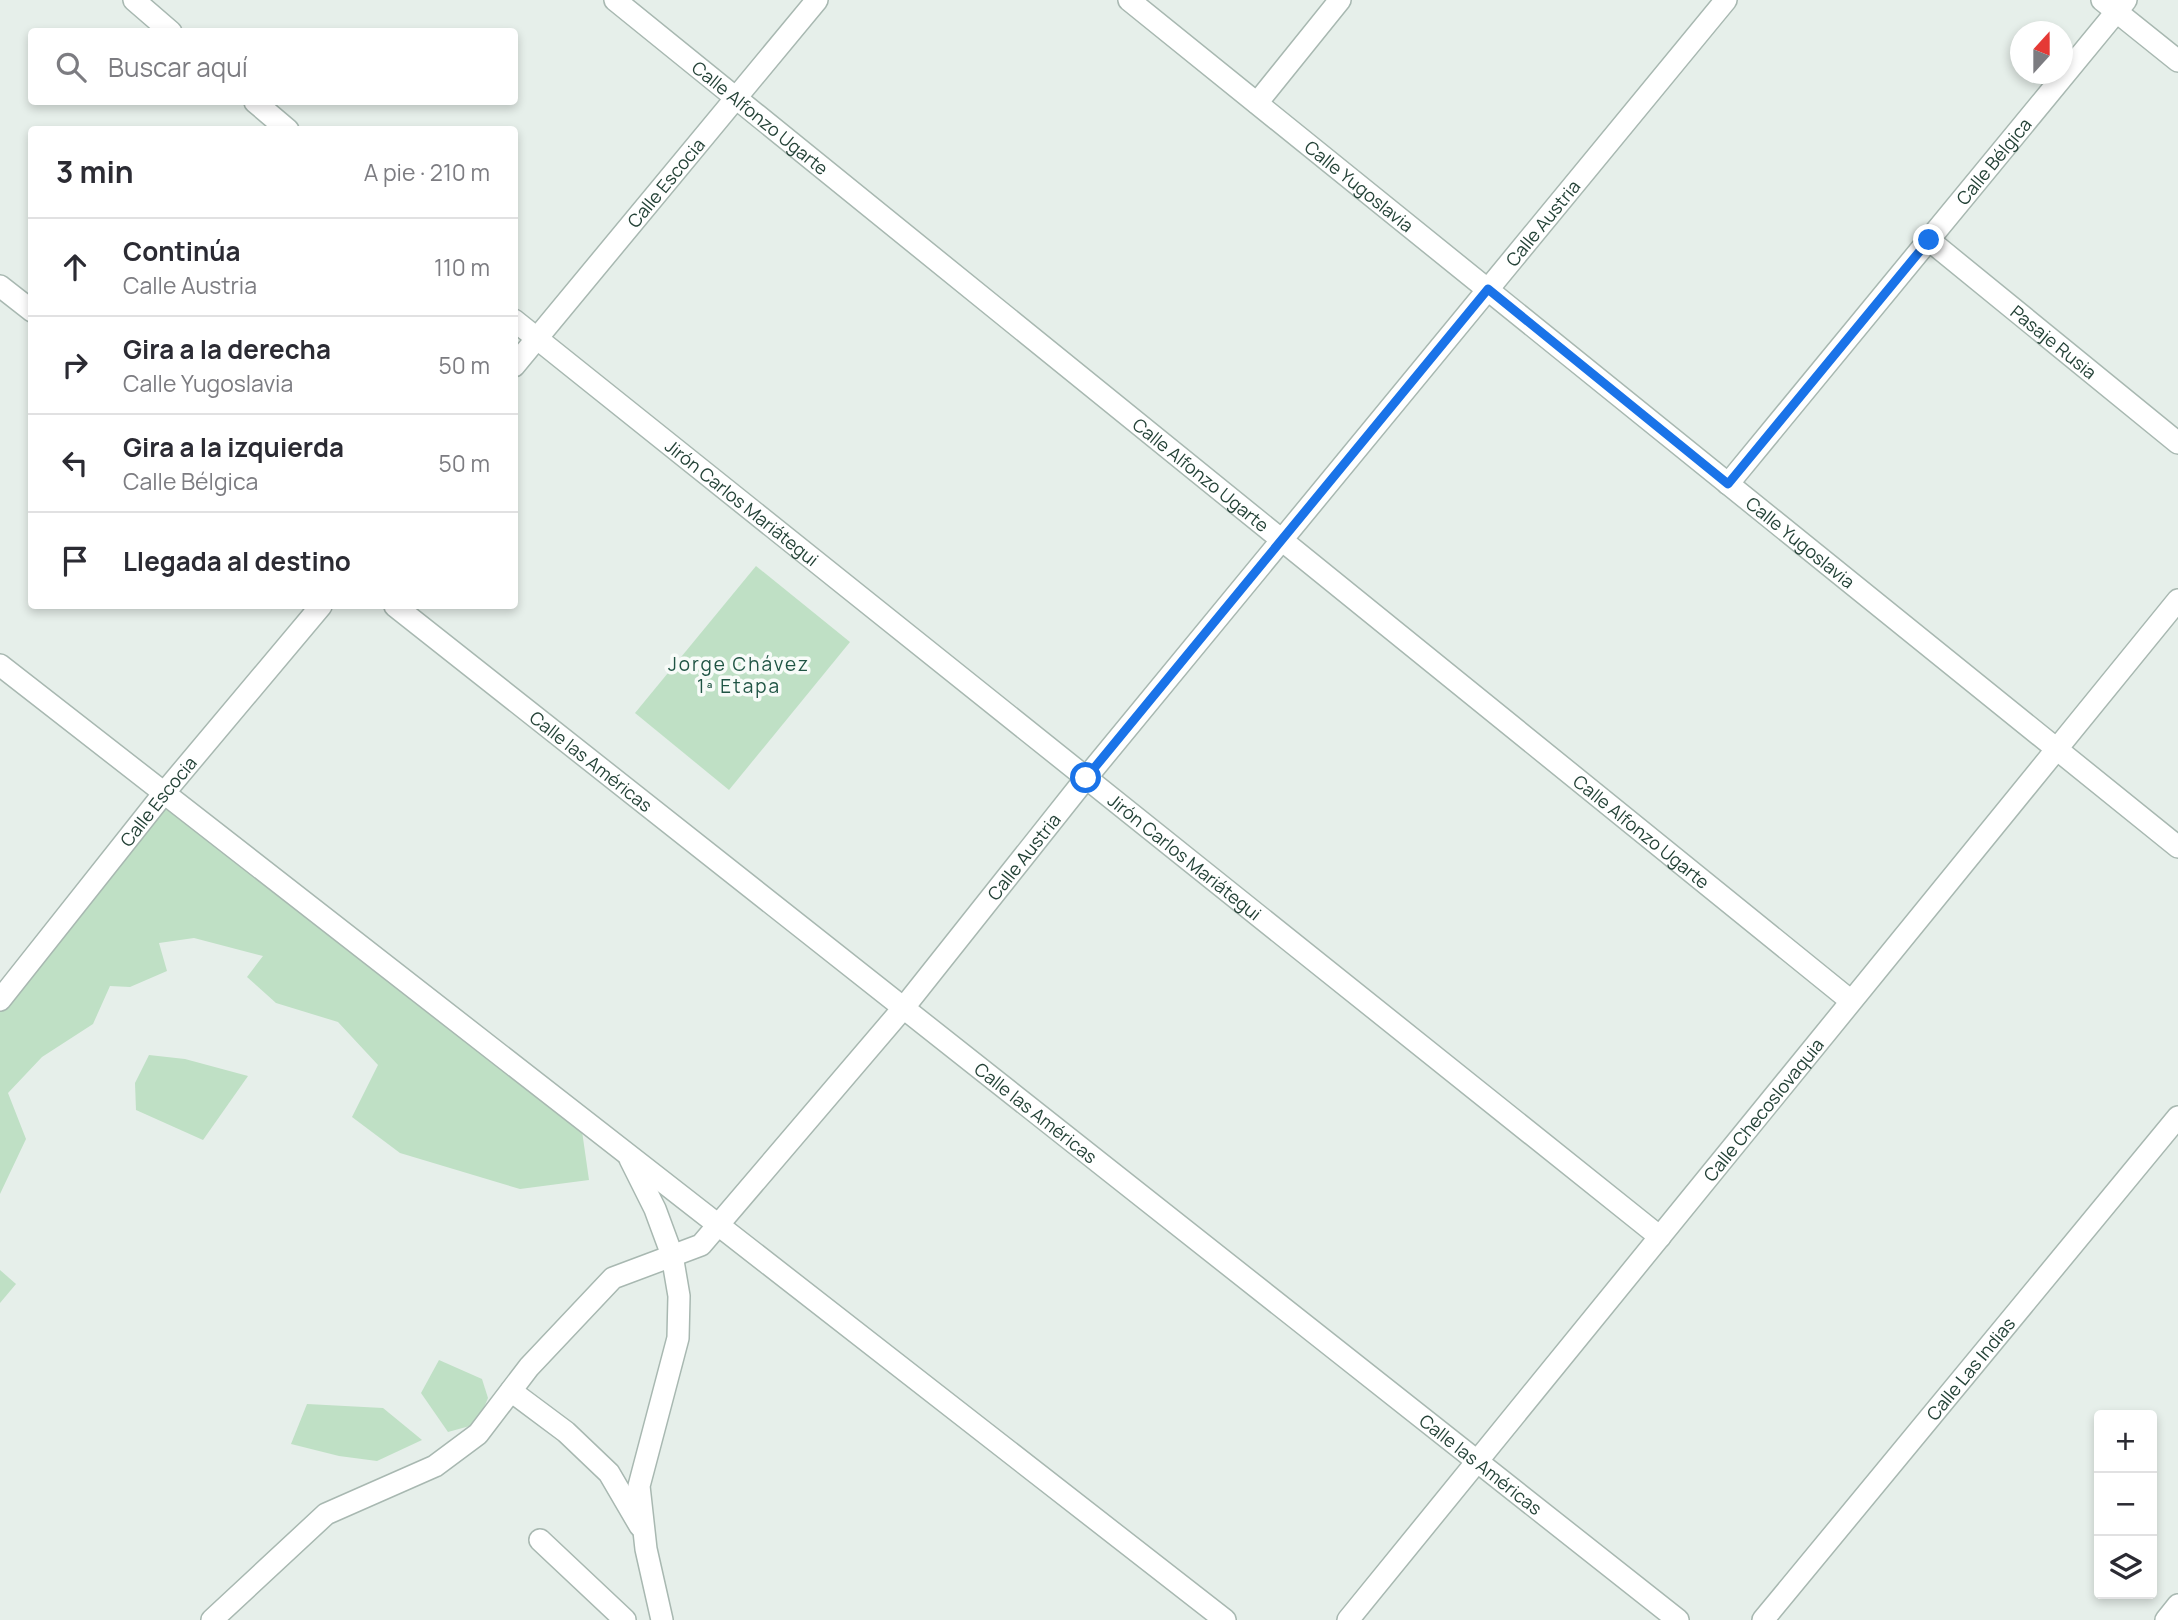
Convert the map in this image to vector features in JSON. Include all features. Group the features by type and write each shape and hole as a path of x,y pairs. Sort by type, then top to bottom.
{"street":[{"path":"134,0 167,28"},
{"name":"Calle Alfonzo Ugarte","path":"615,0 1851,1001"},
{"name":"Calle Escocia","path":"518,361 817,0"},
{"name":"Calle Yugoslavia","path":"1129,0 2178,847"},
{"path":"1257,103 1340,0"},
{"name":"Calle Austria","path":"212,1620 326,1514 435,1466 478,1434 546,1348 613,1278 701,1245 719,1226 905,1006 1086,778 1726,0"},
{"path":"2115,4 2178,61"},
{"name":"Calle Bélgica","path":"1728,484 1929,240 2115,4"},
{"path":"259,105 283,126"},
{"name":"Pasaje Rusia","path":"1929,240 2178,443"},
{"path":"0,286 28,309"},
{"name":"Jirón Carlos Mariátegui","path":"518,323 1660,1237"},
{"name":"Calle Checoslovaquia","path":"1348,1620 2178,600"},
{"name":"Calle Escocia","path":"0,1000 164,793 318,609"},
{"name":"Calle las Américas","path":"400,609 1678,1620"},
{"path":"0,665 1225,1620"},
{"name":"Calle Las Indias","path":"1763,1620 2178,1117"},
{"path":"627,1154 655,1209 672,1255 679,1296 678,1338 639,1486 644,1534 662,1620"},
{"path":"512,1391 566,1432 609,1473 644,1534"},
{"path":"540,1540 625,1620"},
{"path":"2166,1620 2178,1605"}],"green space":[{"path":"756,566 850,642 729,790 635,713"},
{"path":"164,793 580,1117 589,1180 520,1189 400,1153 352,1117 378,1065 338,1022 276,1003 247,977 263,956 194,938 159,943 167,971 130,987 110,986 93,1024 42,1057 8,1093 26,1139 0,1194 0,1006"},
{"path":"149,1055 185,1059 248,1076 203,1140 136,1110 135,1083"},
{"path":"0,1270 16,1284 0,1303"},
{"path":"439,1360 482,1379 488,1398 477,1424 448,1432 421,1393"},
{"path":"307,1404 383,1408 422,1440 377,1461 339,1456 291,1444"}],"district":[{"name":"Jorge Chávez 1ª Etapa","path":"739,675"}],"route":[{"path":"1086,778 1488,289 1728,484 1929,240"}]}
